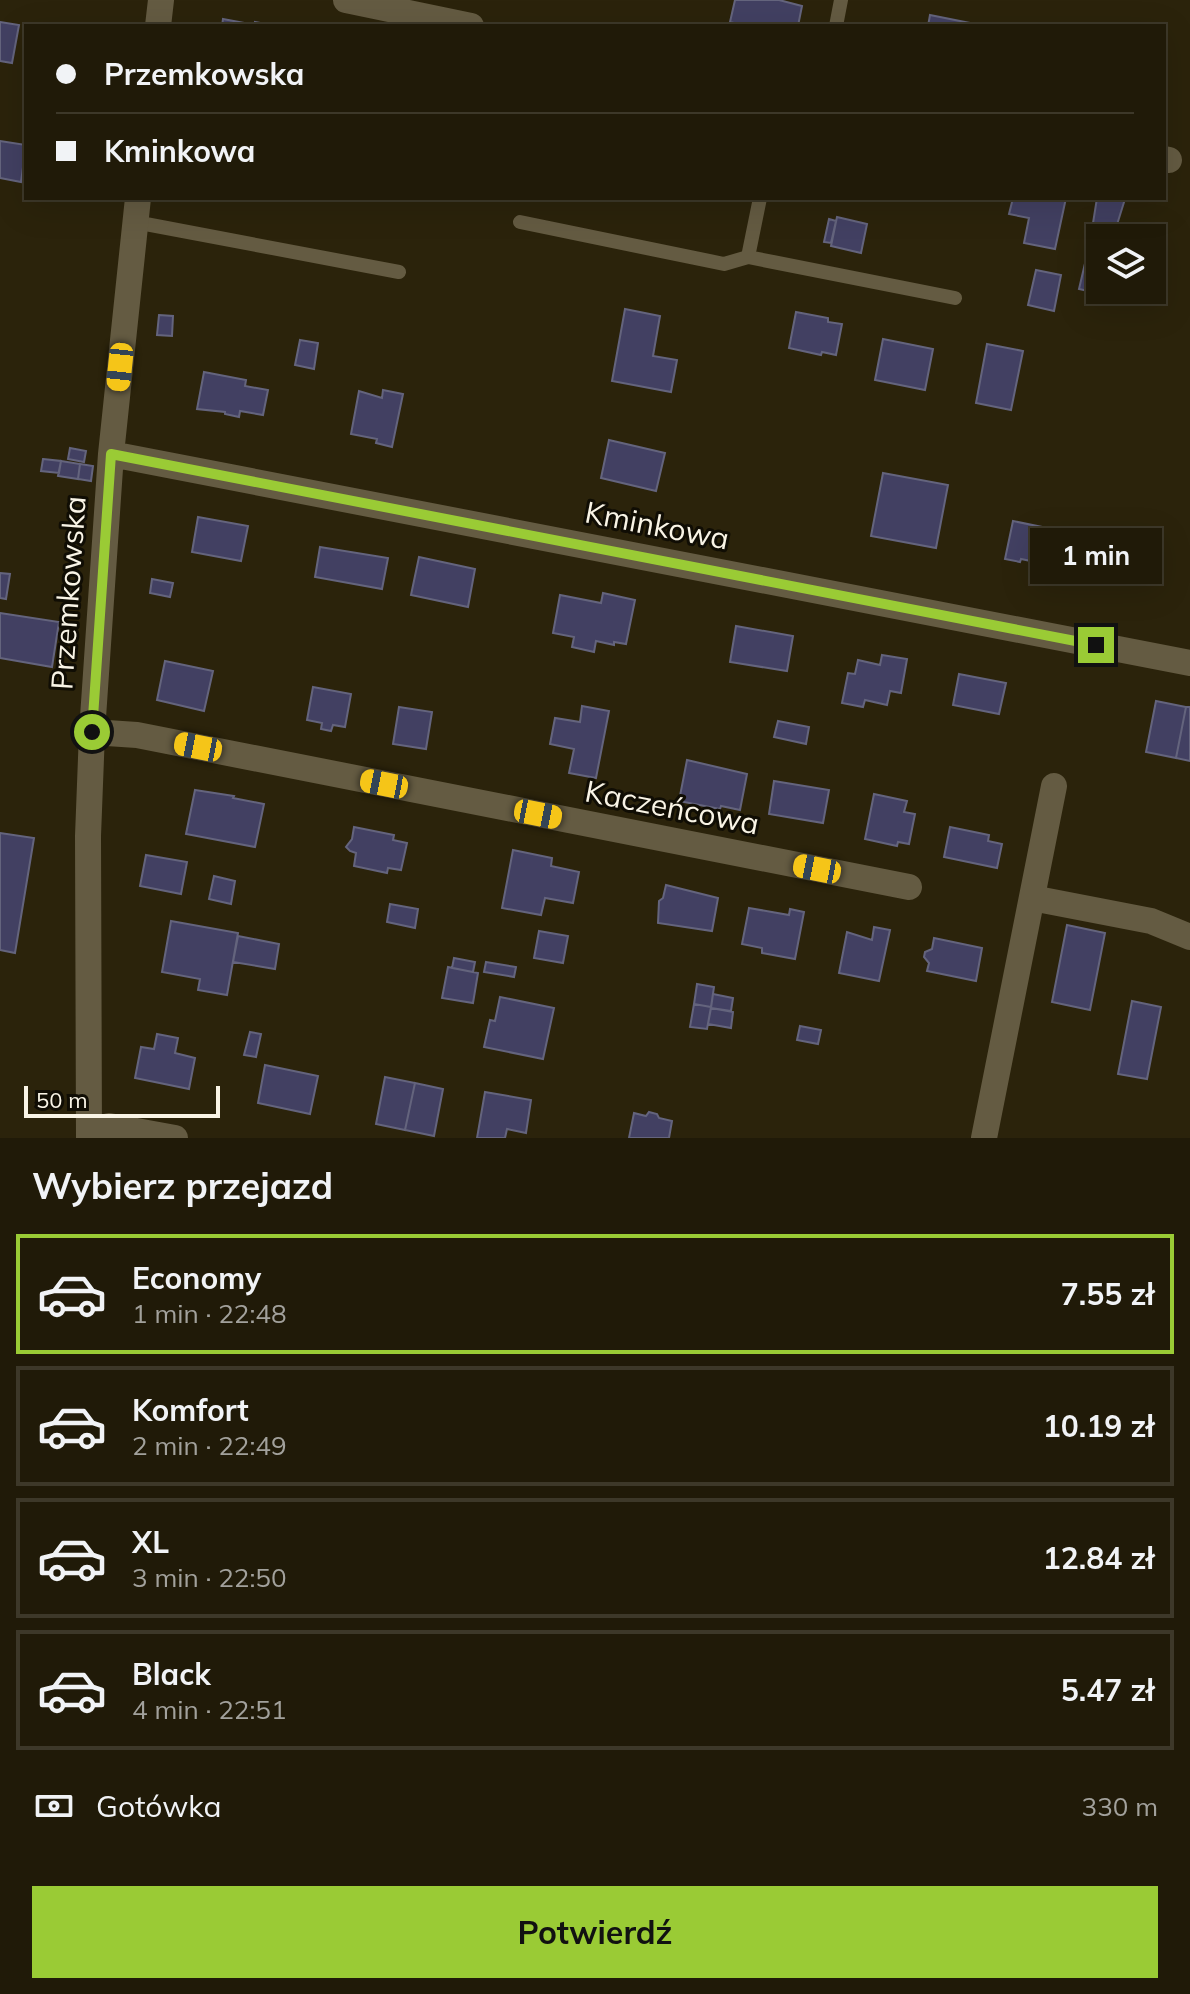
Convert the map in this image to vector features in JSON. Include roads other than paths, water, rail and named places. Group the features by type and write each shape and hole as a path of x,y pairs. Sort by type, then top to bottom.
{"street":[{"path":"158,24 161,0"},
{"path":"346,0 461,24"},
{"name":"Przemkowska","path":"89,1135 88,836 92,732 111,454 136,210"},
{"name":"Kminkowa","path":"111,454 1190,663"},
{"name":"Kaczeńcowa","path":"92,732 137,735 909,887"},
{"path":"984,1138 1054,786"},
{"path":"1032,898 1151,921 1190,937"},
{"path":"89,1135 109,1126 175,1138"}],"lane":[{"path":"836,24 841,0"},
{"path":"748,257 760,200"},
{"path":"136,210 399,272"},
{"path":"520,222 724,264 748,257 955,298"}]}
